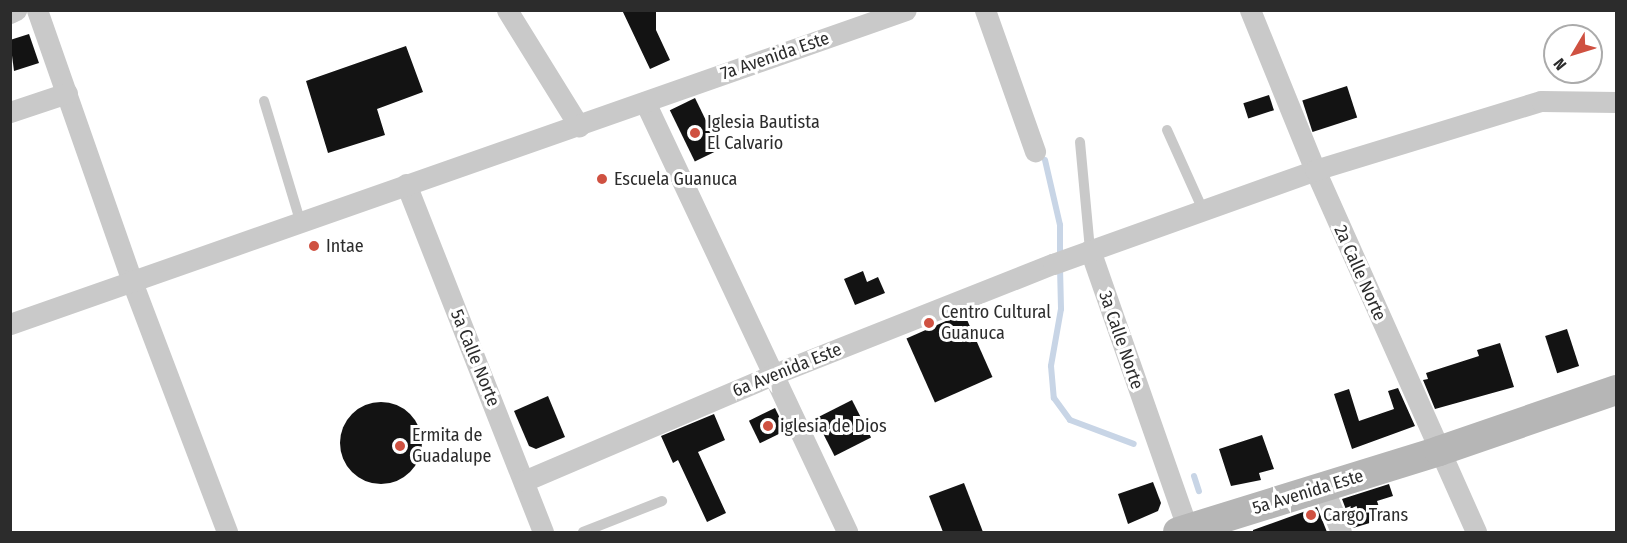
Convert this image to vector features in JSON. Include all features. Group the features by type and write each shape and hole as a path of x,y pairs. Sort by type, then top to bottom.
{"street":[{"path":"10,13 16,10"},
{"path":"37,10 131,279 227,532"},
{"path":"507,10 579,126"},
{"name":"7a Avenida Este","path":"10,324 131,279 579,126 906,10"},
{"path":"985,10 1035,151"},
{"name":"2a Calle Norte","path":"1250,10 1315,170 1476,532"},
{"path":"10,112 67,93"},
{"name":"6a Avenida Este","path":"524,481 772,375 1071,257 1315,170 1541,101 1617,102"},
{"path":"645,102 847,532"},
{"name":"5a Calle Norte","path":"406,184 543,532"},
{"name":"3a Calle Norte","path":"1071,257 1185,531"},
{"name":"5a Avenida Este","path":"1185,531 1440,451 1617,390"},
{"path":"1323,487 1341,532"}],"lane":[{"path":"264,101 300,220"},
{"path":"1167,130 1203,210"},
{"name":"3a Calle Norte","path":"1071,257 1080,142"},
{"path":"583,532 662,501"}],"building":[{"path":"622,10 656,10 656,30 670,60 650,69"},
{"path":"29,34 39,63 14,71 10,40"},
{"path":"406,46 423,92 377,109 385,135 328,153 306,81"},
{"path":"1347,86 1357,117 1312,132 1302,101"},
{"path":"1269,95 1274,110 1248,119 1243,103"},
{"name":"Iglesia Bautista El Calvario","path":"695,98 720,149 695,162 670,110"},
{"path":"863,271 867,282 878,277 885,293 855,305 844,279"},
{"path":"964,313 992,377 935,403 906,339"},
{"path":"1567,329 1579,366 1557,373 1545,336"},
{"path":"1500,343 1514,387 1435,409 1423,380 1428,379 1426,373 1479,356 1477,350"},
{"path":"1398,388 1415,426 1352,449 1334,394 1349,389 1359,421 1394,409 1388,391"},
{"path":"548,396 565,437 536,449 529,446 514,411"},
{"path":"852,400 871,437 835,456 815,419"},
{"path":"381,402 397,405 410,414 419,427 422,443 419,459 410,472 397,481 381,484 365,481 352,472 343,459 340,443 343,427 352,414 365,405"},
{"name":"iglesia de Dios","path":"775,408 786,430 760,443 749,421"},
{"path":"714,414 725,440 698,452 726,513 707,522 678,460 673,463 661,436"},
{"path":"1262,435 1274,469 1259,473 1261,480 1231,486 1219,449"},
{"path":"1153,482 1161,503 1158,511 1128,524 1118,494"},
{"path":"964,483 983,532 943,532 929,496"},
{"path":"1389,484 1393,496 1377,501 1383,519 1353,528 1342,499"},
{"name":"Cargo Trans","path":"1317,507 1327,532 1253,532 1253,530"}],"waterway":[{"path":"1045,160 1060,225 1060,257"},
{"path":"1060,267 1061,309 1051,366 1054,398 1070,420 1134,444"},
{"path":"1194,476 1199,491"}],"place":[{"name":"Iglesia Bautista El Calvario","path":"695,133"},
{"name":"Escuela Guanuca","path":"602,179"},
{"name":"Intae","path":"314,246"},
{"name":"Centro Cultural Guanuca","path":"929,323"},
{"name":"iglesia de Dios","path":"768,426"},
{"name":"Ermita de Guadalupe","path":"400,446"},
{"name":"Cargo Trans","path":"1311,515"}]}
